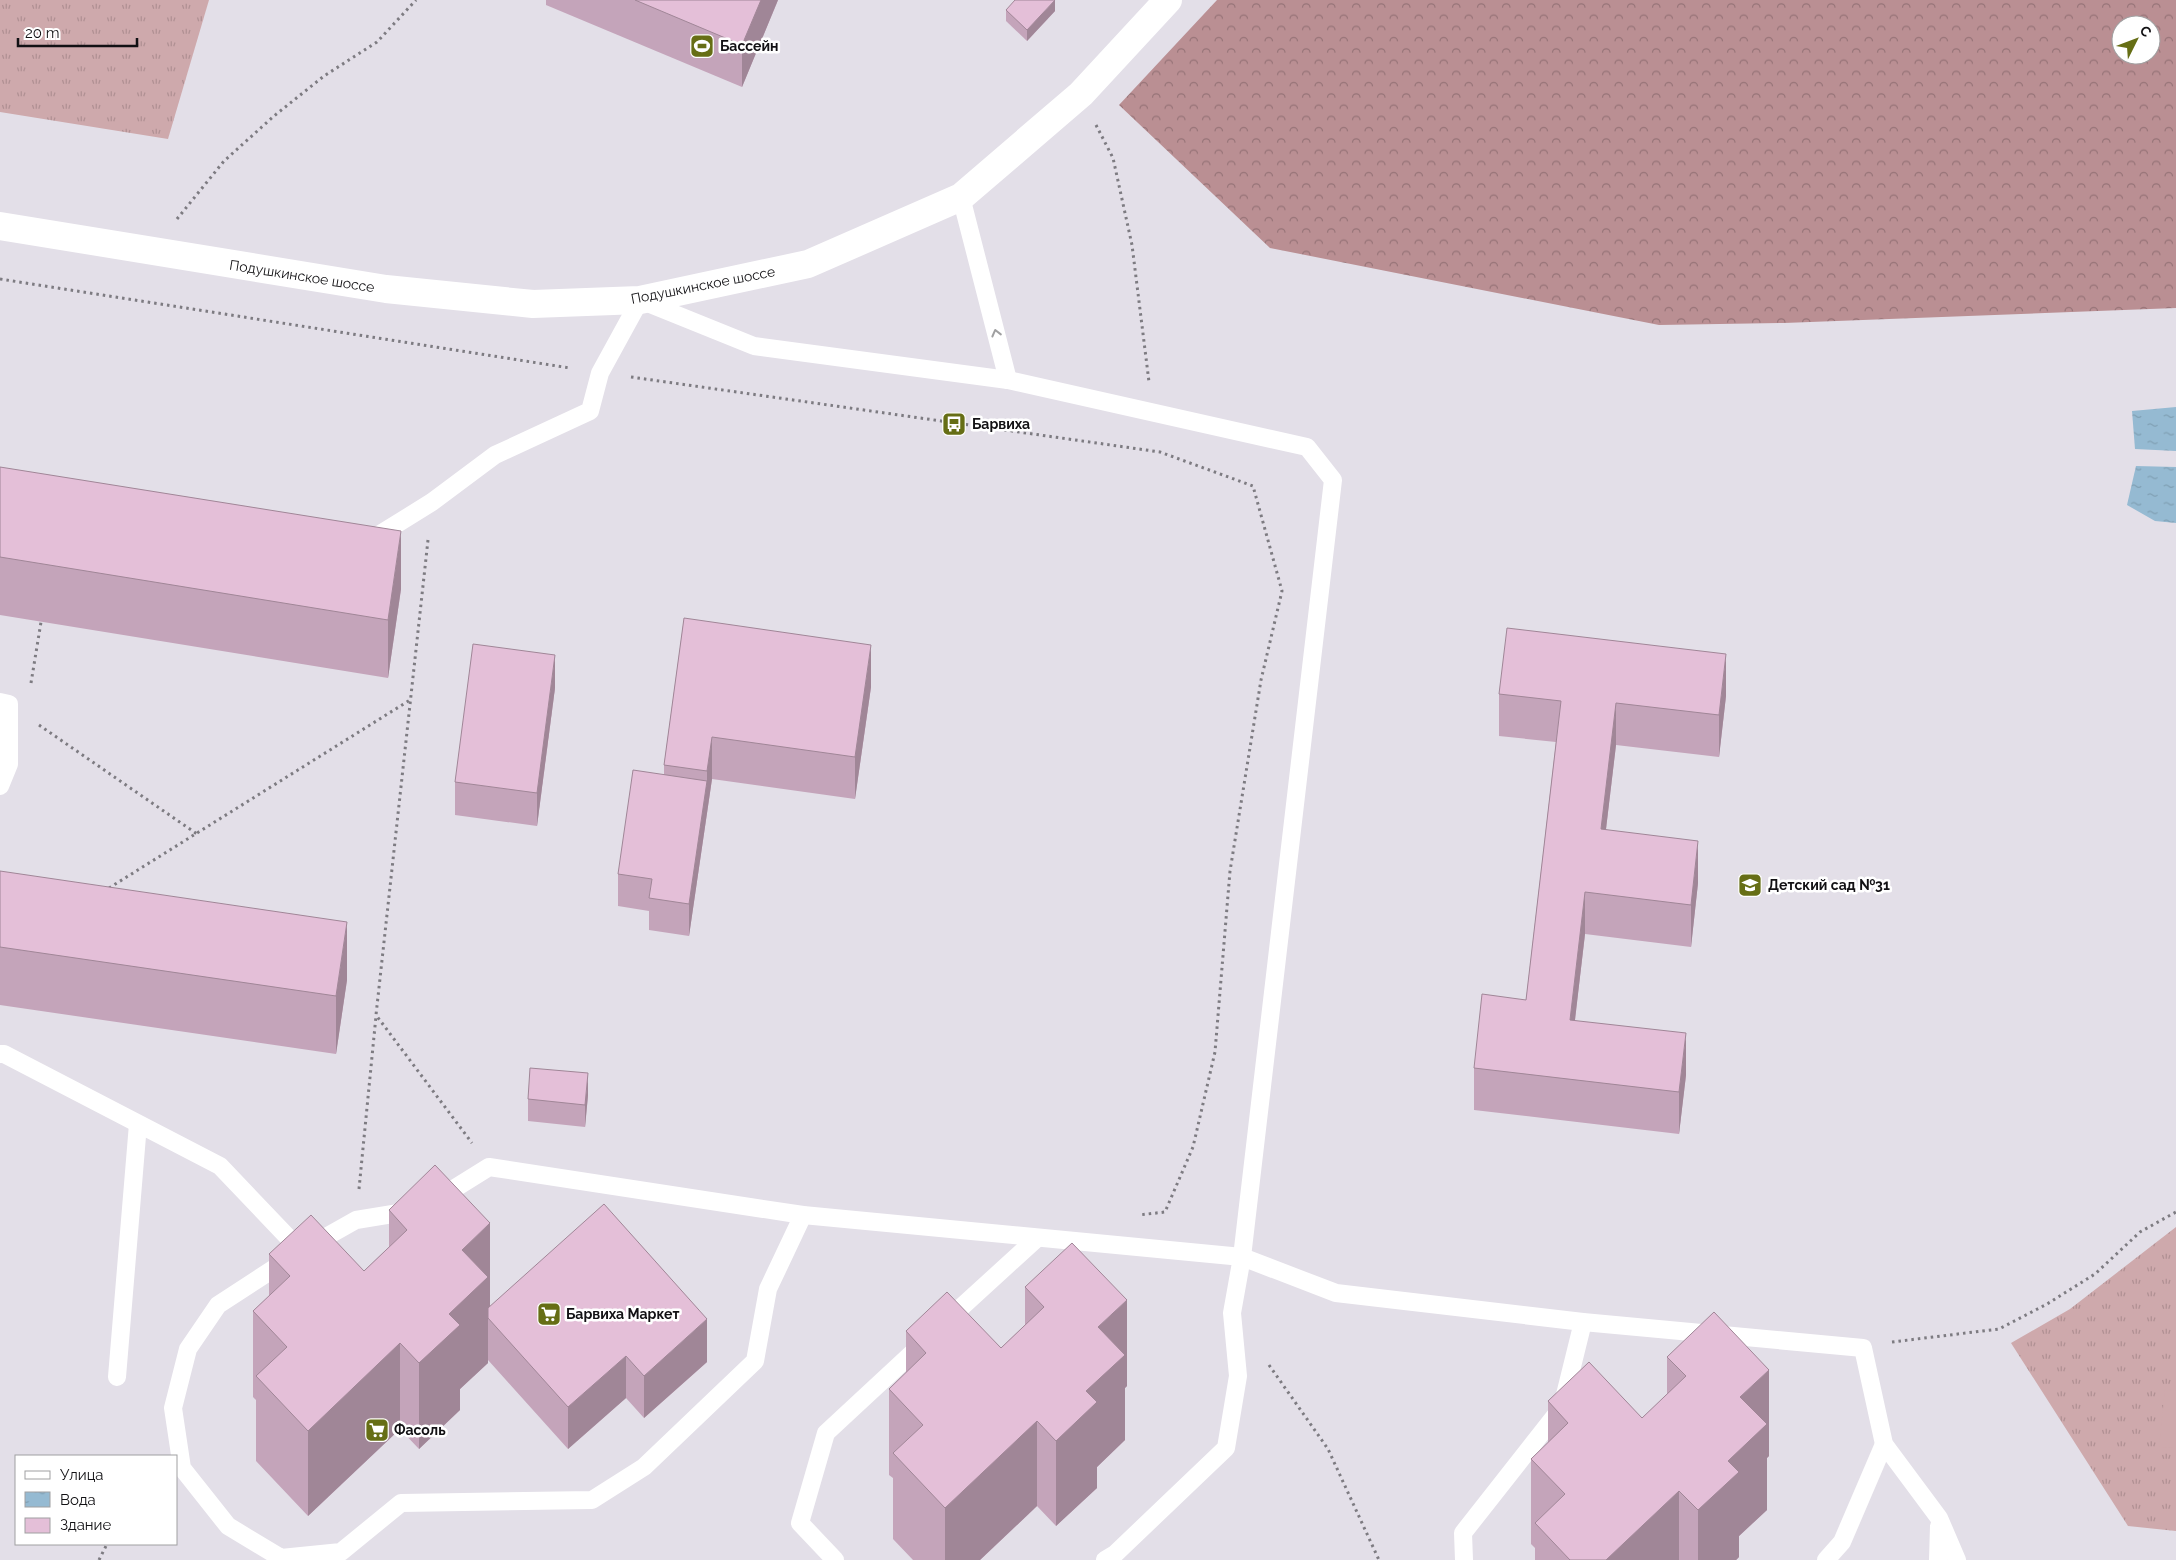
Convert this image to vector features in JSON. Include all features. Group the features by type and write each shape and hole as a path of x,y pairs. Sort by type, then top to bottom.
{"main road":[{"name":"Подушкинское шоссе","path":"0,226 386,289 533,304 640,300 808,264 961,197 1081,94 1168,0"}],"lane":[{"path":"961,197 1008,380"},
{"path":"355,535 374,538 432,502 495,455 590,411 600,373 640,300 754,346 1008,380 1307,447 1333,480 1242,1258 1232,1313 1238,1376 1226,1448 1115,1554 1106,1560"},
{"path":"0,786 9,764 4,703"},
{"path":"0,1054 220,1166 301,1251"},
{"path":"117,1377 138,1124"},
{"path":"803,1215 768,1288 755,1362 644,1467 592,1500 401,1502 340,1552 281,1558 228,1526 182,1468 173,1408 188,1349 218,1305 301,1251 356,1220 424,1209 489,1166 803,1215 1242,1258 1336,1292 1583,1322 1862,1348 1884,1444 1939,1518 1957,1560"},
{"path":"835,1560 800,1523 826,1433 1036,1239"},
{"path":"1464,1560 1463,1533 1562,1407 1583,1322"},
{"path":"1826,1560 1842,1542 1884,1444"},
{"path":"1938,1560 1939,1518"}],"path":[{"path":"152,251 224,161 274,116 324,76 376,42 416,0"},
{"path":"1081,94 1113,158 1128,225 1160,452"},
{"path":"0,279 600,373 1160,452 1253,486 1282,591 1261,680 1231,861 1215,1052 1193,1147 1165,1212 1129,1216"},
{"path":"356,1220 376,1015 432,502"},
{"path":"41,622 30,687 4,703 197,834"},
{"path":"104,892 410,700"},
{"path":"376,1015 489,1166"},
{"path":"1862,1348 1878,1344 1999,1329 2047,1304 2095,1274 2140,1232 2176,1212"},
{"path":"1266,1361 1328,1449 1379,1560"},
{"path":"99,1560 106,1545"}],"green space":[{"path":"0,0 209,0 168,139 0,112"},
{"path":"1217,0 2176,0 2176,308 1784,323 1659,325 1270,248 1119,105"},
{"path":"2176,1227 2176,1531 2128,1526 2011,1343 2070,1309"},
{"path":"2165,1389 2176,1391 2176,1448 2159,1447"}],"water":[{"path":"2176,407 2176,451 2135,449 2132,411"},
{"path":"2136,466 2176,467 2176,523 2155,521 2127,505"}],"building":[{"path":"635,0 761,0 742,45"},
{"path":"1015,0 1055,0 1027,30 1006,10"},
{"path":"0,467 401,531 388,620 0,557"},
{"path":"684,618 871,645 855,757 712,737 707,771 664,765"},
{"path":"1507,628 1726,654 1719,715 1616,703 1601,829 1698,841 1691,905 1585,892 1570,1020 1686,1033 1679,1092 1474,1068 1482,994 1526,1000 1561,701 1499,694"},
{"path":"473,644 555,655 537,793 455,782"},
{"path":"633,770 707,781 689,904 649,898 652,879 618,874"},
{"path":"0,871 347,922 336,996 0,947"},
{"path":"530,1068 588,1073 585,1105 528,1099"},
{"path":"435,1165 490,1223 462,1250 488,1277 449,1314 460,1325 419,1363 400,1343 308,1431 256,1376 287,1347 253,1311 290,1276 269,1254 311,1215 364,1271 407,1230 389,1210"},
{"path":"604,1204 707,1319 644,1376 626,1356 568,1407 488,1318 488,1308"},
{"path":"1072,1243 1127,1300 1098,1327 1125,1355 1086,1391 1097,1402 1056,1441 1037,1421 945,1508 893,1453 923,1425 889,1389 926,1353 906,1331 947,1292 1001,1348 1044,1307 1025,1287"},
{"path":"1714,1312 1769,1370 1740,1397 1767,1424 1728,1461 1739,1472 1698,1510 1679,1491 1606,1560 1570,1560 1535,1523 1565,1494 1531,1459 1568,1423 1548,1401 1589,1362 1642,1418 1686,1376 1667,1357"}],"place":[{"name":"Бассейн","path":"702,46"},
{"name":"Барвиха","path":"954,424"},
{"name":"Детский сад №31","path":"1750,885"},
{"name":"Барвиха Маркет","path":"549,1314"},
{"name":"Фасоль","path":"377,1430"}]}
